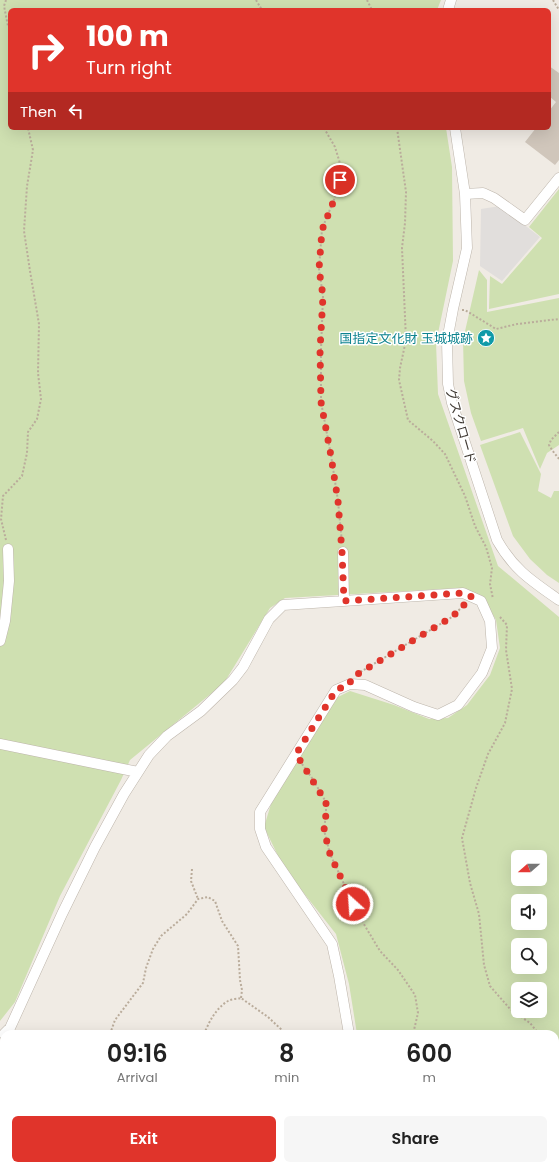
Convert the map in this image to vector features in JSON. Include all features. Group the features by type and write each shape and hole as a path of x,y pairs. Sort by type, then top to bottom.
{"street":[{"name":"グスクロード","path":"455,130 467,211 467,248 452,309 447,341 448,384 457,420 497,540 505,555 523,575 559,600"},
{"path":"465,194 483,193 494,198 525,220 559,178"},
{"path":"0,640 5,621 9,582 8,549"},
{"path":"342,552 344,601"},
{"path":"8,1030 95,847 124,794 148,755 167,736 201,711 233,680 243,667 269,619 283,605 463,593 481,601 490,621 492,648 482,674 458,705 438,715 414,707 366,685 350,684 336,690 260,812 260,829 266,847 332,944 348,1030"},
{"path":"0,744 138,772"}],"path":[{"path":"6,0 4,6 8,26"},
{"path":"553,0 559,10"},
{"path":"8,549 1,519 3,496 22,476 27,453 28,432 37,419 41,399 38,373 39,324 24,231 27,186 33,150 28,130"},
{"path":"325,130 335,147 342,170 338,190 322,230 319,269 323,296 320,350 321,402 338,501 342,552"},
{"path":"397,130 406,192 405,223 402,248 406,340 399,380 408,420 433,441 445,454 465,496 475,526 486,547 492,568 490,584 495,605"},
{"path":"452,309 465,310 496,329 517,324 559,319"},
{"path":"559,432 551,440 549,445 559,458"},
{"path":"350,684 351,678 452,617 472,597"},
{"path":"483,606 493,599"},
{"path":"499,616 507,626 506,650 512,689 505,723 488,754 476,788 462,838 470,883 479,914 484,965 490,986 510,1009 530,1023 536,1030"},
{"path":"296,754 326,802 324,830 330,854 359,916 380,951 398,970 415,995 418,1013 414,1030"},
{"path":"192,869 191,881 198,899"},
{"path":"111,1030 115,1020 144,983 146,968 153,950 161,936 187,914 198,899 208,897 215,901 222,921 238,946 242,990 241,998"},
{"path":"206,1030 214,1013 229,1001 241,998 268,1016 282,1030"}],"green space":[{"path":"0,0 441,0 438,8 8,8 8,130 446,130 452,167 453,261 436,343 438,394 498,566 559,617 559,1030 356,1030 349,984 336,934 284,868 264,827 271,804 332,700 350,691 394,705 429,719 448,718 467,705 490,675 500,648 496,620 482,596 461,588 285,598 270,608 224,683 130,760 60,896 15,1002 0,1021"},
{"path":"559,189 559,294 489,309 490,276 502,284 542,238 529,227"},
{"path":"479,270 487,280 487,312 559,298 559,445 547,453 540,469 523,428 481,441 471,413 464,381 463,340"},
{"path":"520,432 541,474 538,491 551,498 554,491 559,491 559,583 547,575 530,559 513,536 480,445"}],"shaded area":[{"path":"500,206 540,237 502,281 480,266 481,209"}],"building":[{"path":"551,67 559,73 559,160 555,165 525,142 534,130 551,130 551,108 556,102 551,98"}],"place":[{"name":"国指定文化財 玉城城跡","path":"486,338"}],"route":[{"path":"340,180 338,190 322,230 319,269 323,296 320,350 321,402 338,501 344,601 463,593 472,597 452,617 351,678 350,684 336,690 296,754 326,802 324,830 330,854 353,904"}]}
